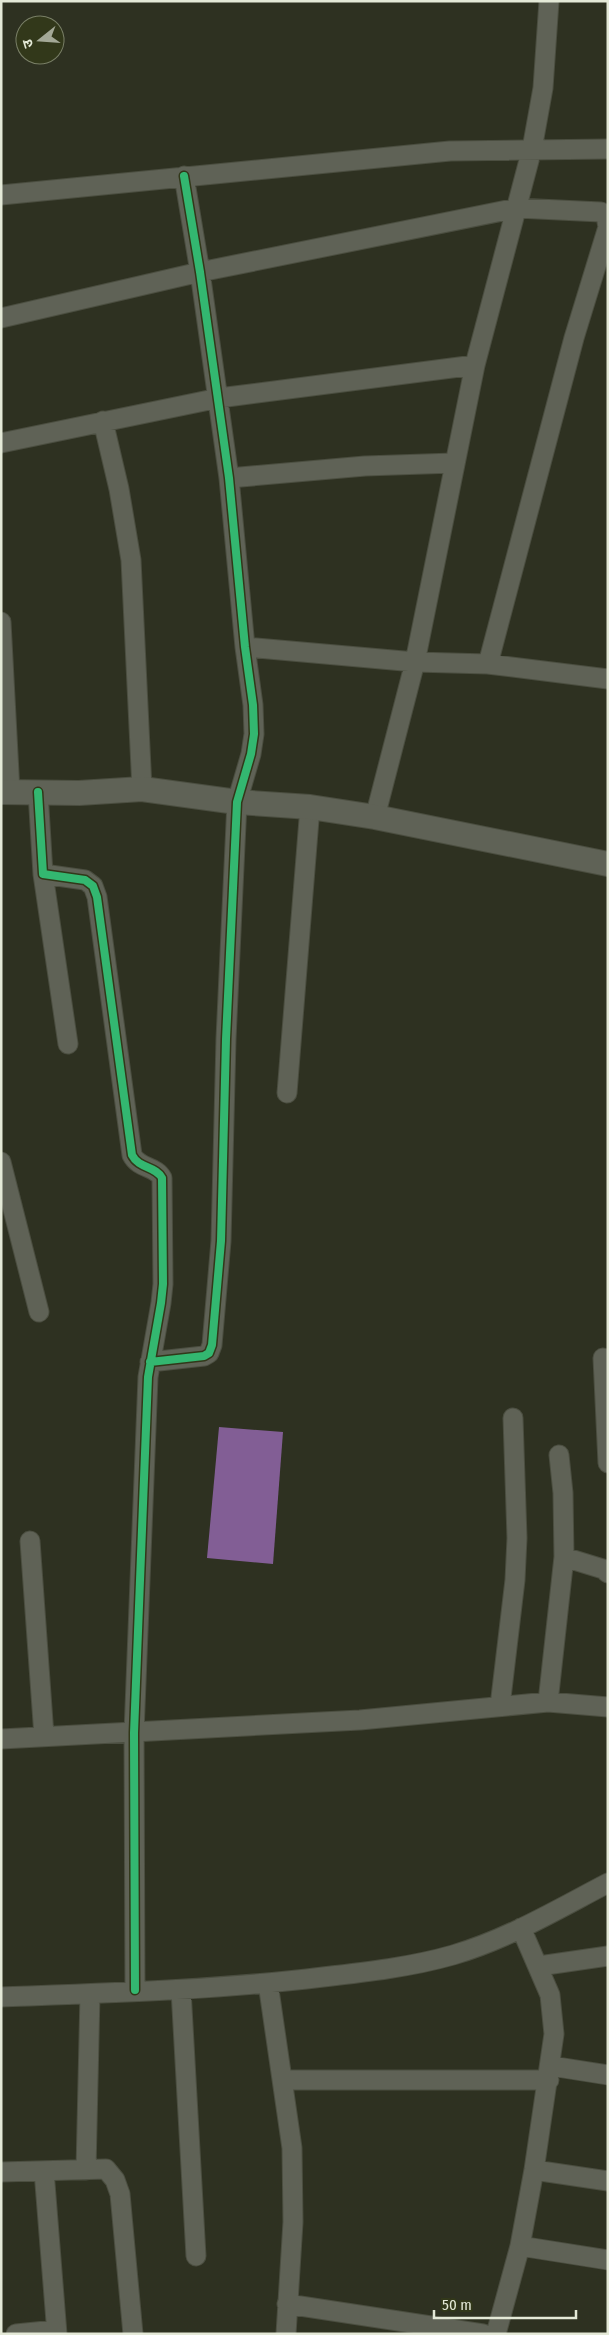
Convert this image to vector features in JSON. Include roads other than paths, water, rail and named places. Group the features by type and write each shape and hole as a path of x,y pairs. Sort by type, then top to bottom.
{"street":[{"path":"375,817 415,662 475,365 532,149 543,88 549,1"},
{"path":"1,196 184,176 450,151 608,149"},
{"path":"150,1362 204,1356 209,1353 212,1345 221,1241 226,1039 237,802 251,754 254,734 253,705 245,647 229,478 200,272 184,176"},
{"path":"1,318 200,272 517,208 601,212 606,216 608,227 574,338 488,664"},
{"path":"1,443 218,398 475,365"},
{"path":"103,421 119,489 131,560 142,789"},
{"path":"229,478 365,466 454,463"},
{"path":"1,622 6,792 79,792 142,789 237,802 310,807 375,817 608,864"},
{"path":"245,647 415,662 488,664 608,679"},
{"path":"38,792 44,874 68,1044"},
{"path":"287,1093 310,807"},
{"path":"44,874 85,880 93,886 97,897 132,1155 138,1164 159,1172 162,1178 164,1253 161,1303 150,1362 144,1437 134,1733 135,1990"},
{"path":"1,1162 39,1312"},
{"path":"603,1358 608,1463"},
{"path":"500,1706 516,1580 517,1538 513,1418"},
{"path":"548,1702 564,1557 563,1493 559,1456"},
{"path":"30,1541 44,1736"},
{"path":"564,1557 603,1569 608,1573"},
{"path":"1,1739 360,1720 548,1702 608,1707"},
{"path":"1,1997 112,1994 135,1990 181,1990 268,1983 414,1965 455,1954 521,1928 608,1883"},
{"path":"496,2334 520,2246 534,2170 550,2073 554,2014 550,1995 539,1966 521,1928"},
{"path":"539,1966 608,1956"},
{"path":"268,1983 292,2148 293,2222 286,2334"},
{"path":"181,1990 196,2256"},
{"path":"86,2170 90,1994"},
{"path":"282,2080 550,2073 608,2075"},
{"path":"1,2172 106,2170 116,2180 120,2194 133,2334"},
{"path":"534,2170 608,2181"},
{"path":"16,2334 57,2332 44,2171"},
{"path":"520,2246 608,2260"},
{"path":"287,2304 483,2334"}]}
